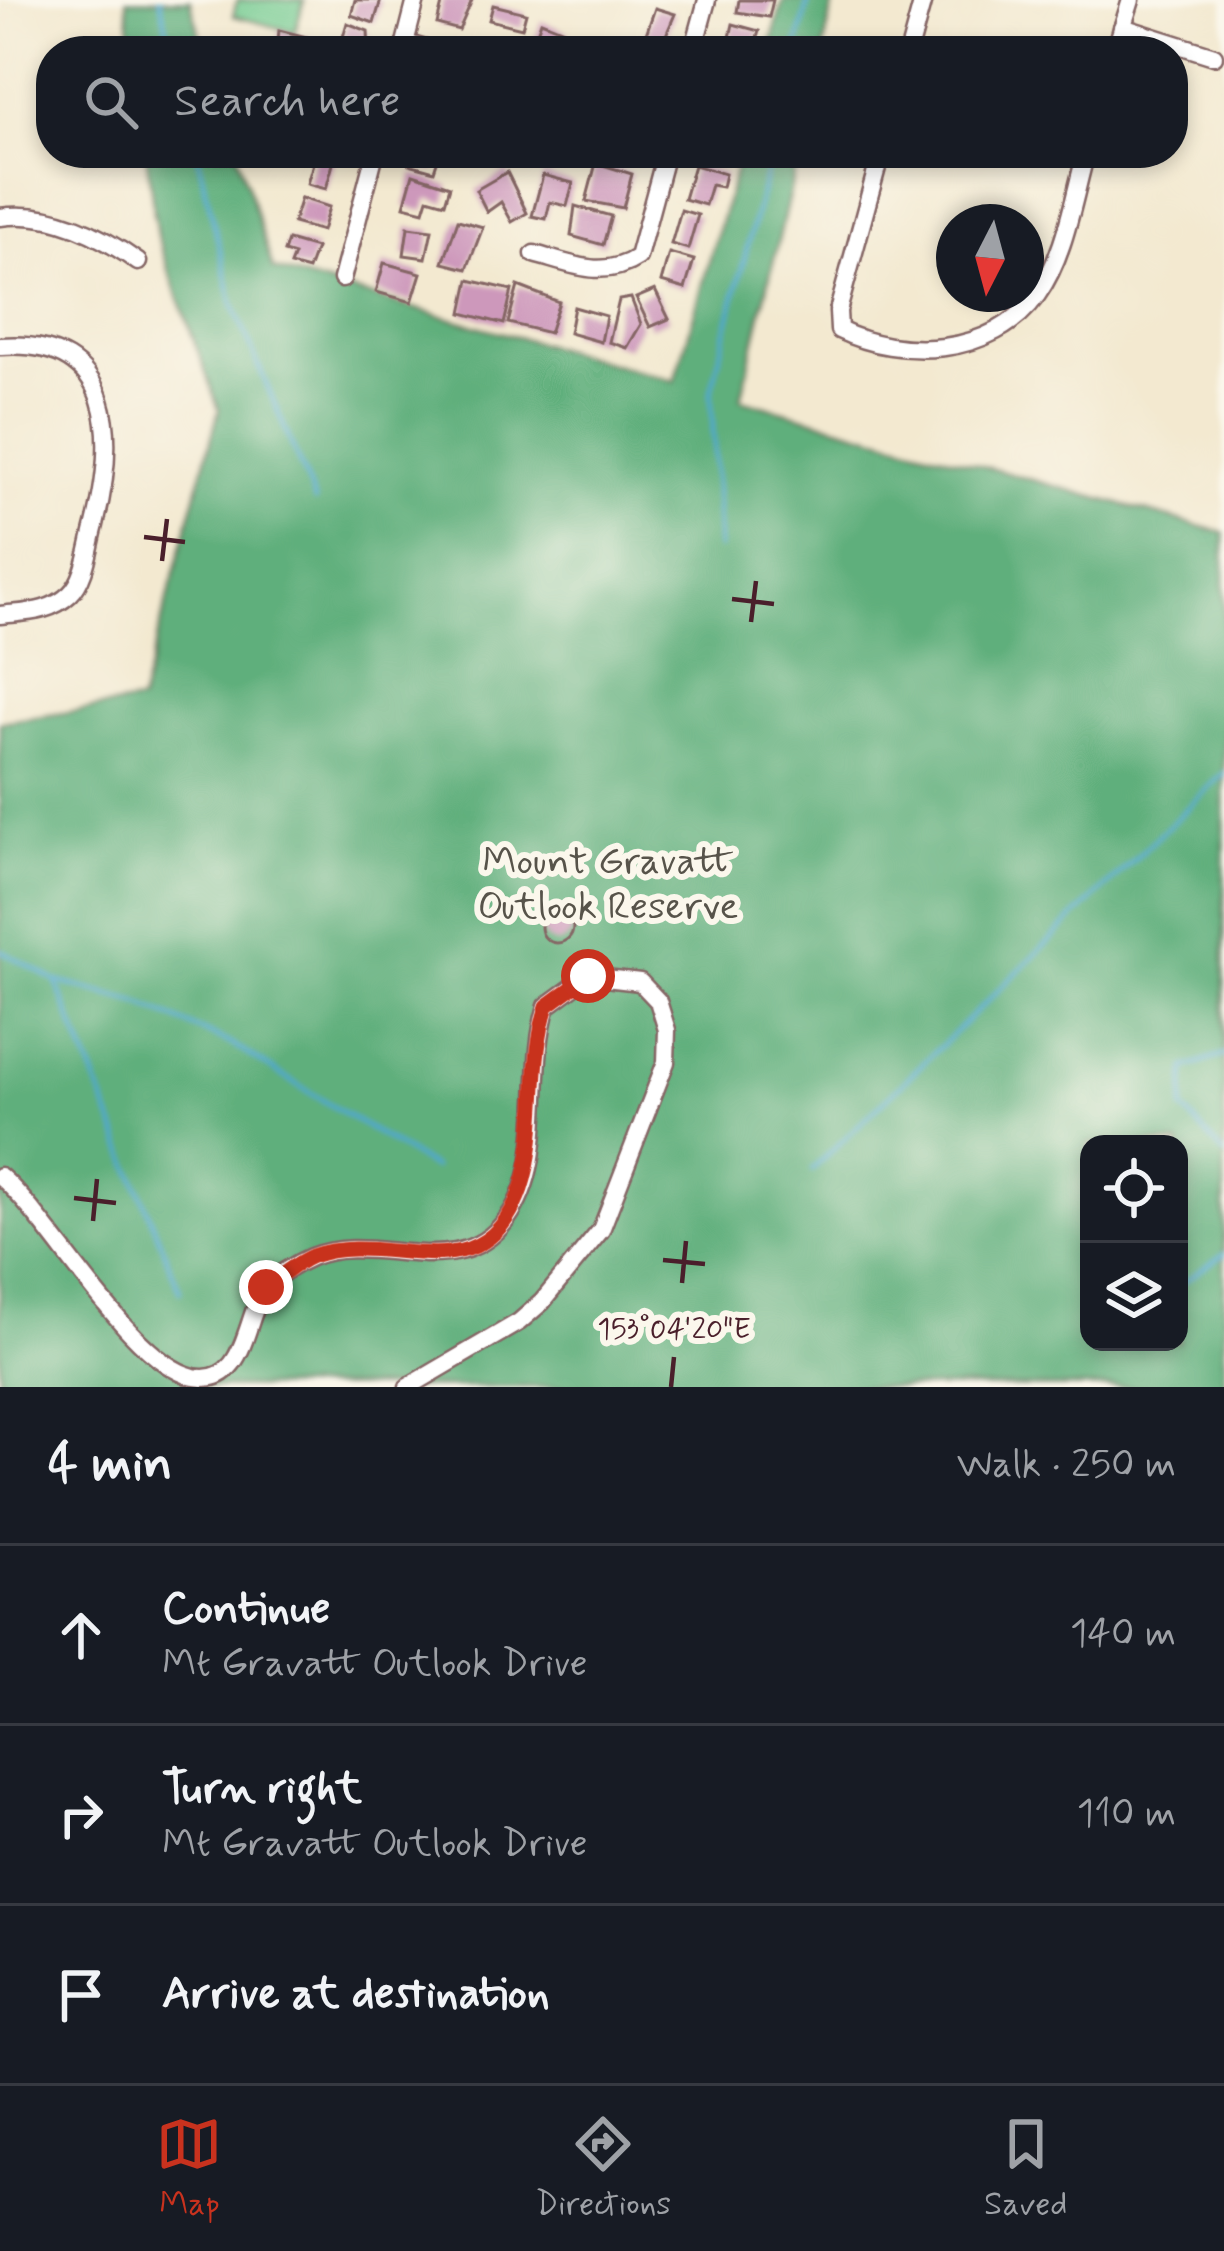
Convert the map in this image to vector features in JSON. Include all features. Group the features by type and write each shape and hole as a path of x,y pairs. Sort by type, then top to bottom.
{"street":[{"path":"407,36 416,0"},
{"path":"697,36 706,0"},
{"path":"913,36 922,0"},
{"path":"1119,36 1131,0"},
{"path":"1122,27 1151,36"},
{"path":"1188,48 1214,56"},
{"path":"342,279 371,168"},
{"path":"534,254 601,272 620,269 638,257 663,168"},
{"path":"877,168 838,311 839,330 908,352 945,348 983,335 1015,317 1036,296 1059,249 1082,168"},
{"path":"0,217 22,214 75,226 138,262"},
{"path":"0,346 27,344 68,358 91,379 109,419 109,469 74,591 50,609 0,615"},
{"path":"0,1176 29,1202 112,1312 169,1366 197,1378 225,1372 238,1359 266,1287 313,1256 350,1251 466,1252 490,1237 509,1216 532,1145 535,1068 547,1006 588,976 640,982 658,1001 667,1030 666,1062 601,1229 557,1286 519,1322 407,1387"}],"green space":[{"path":"126,0 190,0 201,36 131,36"},
{"path":"237,0 304,1 295,32 233,16"},
{"path":"783,0 834,0 826,36 773,36"},
{"name":"Mount Gravatt Outlook Reserve","path":"148,168 242,168 273,269 675,381 736,168 795,168 741,399 1224,533 1224,1387 0,1387 0,722 140,702 219,410 157,237"}],"building":[{"path":"355,0 381,0 374,23 351,15"},
{"path":"443,0 472,0 459,30 437,24"},
{"path":"739,0 773,0 769,17 737,12"},
{"path":"493,5 526,13 522,28 489,20"},
{"path":"655,8 675,14 666,36 645,36"},
{"path":"541,21 569,32 568,36 536,36"},
{"path":"347,23 368,31 368,36 343,36"},
{"path":"733,24 759,31 758,36 730,36"},
{"path":"312,168 332,168 326,189 307,184"},
{"path":"595,168 632,174 623,208 586,201"},
{"path":"693,168 725,174 722,187 711,185 705,205 684,199"},
{"path":"507,172 527,213 512,222 501,202 487,212 476,190"},
{"path":"413,174 450,186 445,203 428,198 424,211 404,206"},
{"path":"543,175 573,183 567,206 550,202 546,219 532,216"},
{"path":"301,198 329,207 322,231 293,223"},
{"path":"575,206 611,216 603,245 571,236"},
{"path":"681,210 698,215 688,249 671,244"},
{"path":"458,220 483,227 467,269 443,263"},
{"path":"408,227 432,230 426,258 404,255"},
{"path":"288,240 316,248 308,270 290,265 294,255 284,252"},
{"path":"669,253 694,260 685,289 661,282"},
{"path":"384,263 421,273 412,302 376,292"},
{"path":"469,280 512,290 504,324 462,313"},
{"path":"518,286 559,302 549,333 508,323"},
{"path":"655,290 669,319 650,327 636,298"},
{"path":"631,298 641,324 627,348 609,342 619,300"},
{"path":"574,307 606,316 601,342 569,333"},
{"path":"557,911 569,915 573,927 569,939 557,943 545,939 541,927 545,915"}],"waterway":[{"path":"160,0 168,36"},
{"path":"800,36 809,0"},
{"path":"201,168 233,304 315,501"},
{"path":"719,548 711,391 767,168"},
{"path":"812,1170 1224,773"},
{"path":"0,950 56,981 136,1002 228,1042 433,1168"},
{"path":"56,981 180,1291"},
{"path":"1224,1055 1186,1068 1183,1109 1224,1154"},
{"path":"1188,1279 1224,1254"}],"route":[{"path":"266,1287 313,1256 350,1251 427,1256 466,1252 490,1237 509,1216 532,1145 535,1068 547,1006 588,976"}]}
